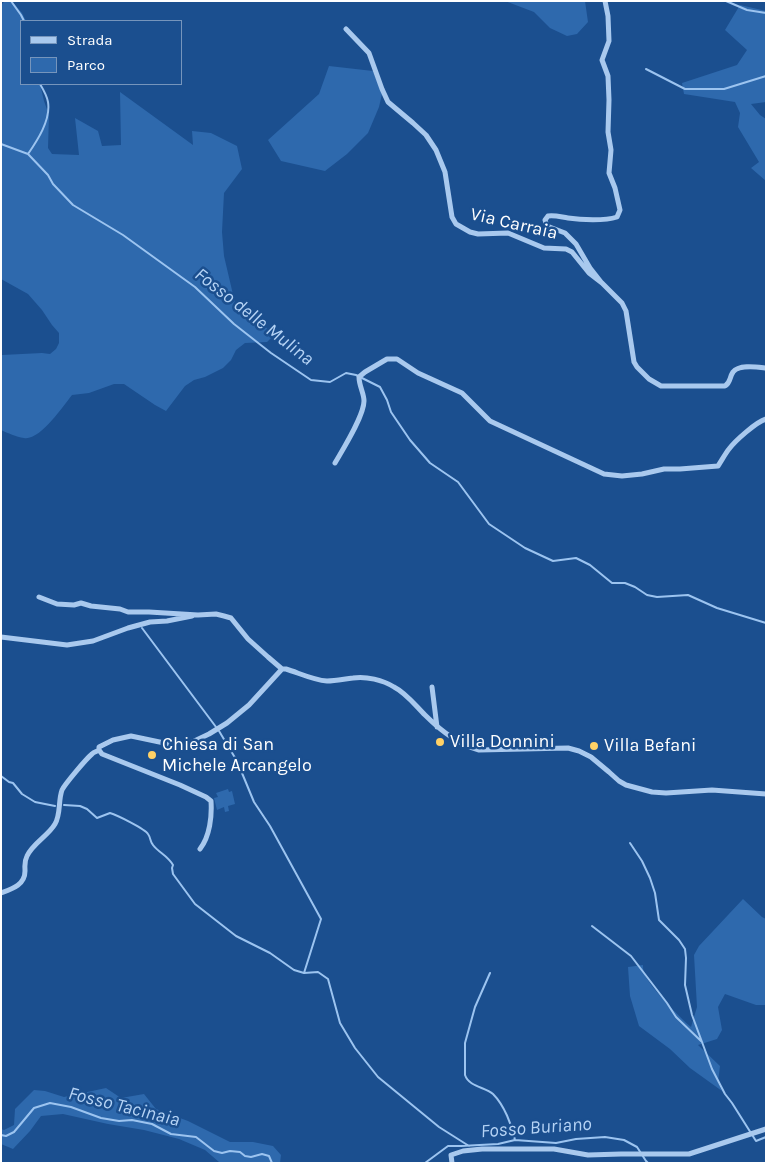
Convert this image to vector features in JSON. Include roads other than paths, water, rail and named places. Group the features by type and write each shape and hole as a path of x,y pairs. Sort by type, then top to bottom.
{"street":[{"path":"602,283 590,268 576,244 565,234 547,226 545,220 548,216 553,215 609,220 617,217 620,210 609,173 611,150 608,132 608,76 602,60 609,41 605,1"},
{"name":"Via Carraia","path":"346,29 369,53 388,102 426,135 436,150 445,172 452,217 456,224 478,234 508,233 544,248 566,249 572,252 589,273 622,303 626,311 630,342 636,367 649,379 661,386 725,386 735,370 747,367 766,368"},
{"path":"335,463 355,428 361,413 364,401 359,377 371,368 392,358 418,373 462,393 490,421 604,474 622,476 664,469 718,466 733,443 766,419"},
{"path":"38,597 57,604 74,605 80,603 128,612 216,614 231,618 248,639 282,669 324,681 355,677 380,681 394,687 416,705 437,727 468,747 479,750 568,748 579,750 600,764 618,781 652,792 712,790 766,794"},
{"path":"1,637 67,646 93,641 150,622 186,618 198,614"},
{"path":"1,893 17,887 22,882 25,874 24,863 28,854 52,830 57,822 62,790 78,769 93,753 99,750 99,747 113,740 131,736 169,744 188,744 209,734 235,717 249,705 282,669"},
{"path":"432,687 437,727"},
{"path":"99,750 102,754 206,796 211,801 210,822 204,844 200,849"},
{"path":"452,1163 452,1155 463,1151 482,1149 554,1149 588,1155 689,1154 766,1129"}],"waterway":[{"path":"11,1 24,20"},
{"path":"726,1 747,10 766,13"},
{"path":"646,69 685,89 724,89 766,76"},
{"path":"28,154 42,130 47,116 47,100 41,85"},
{"name":"Fosso delle Mulina","path":"1,144 28,154 73,205 123,235 195,287 234,324 271,353 311,380 330,382 346,373 356,375 380,387 391,412 410,440 430,463 458,482 489,524 525,548 553,561 576,558 590,565 612,583 625,583 647,595 657,597 688,595 717,608 766,623"},
{"path":"142,628 219,731 237,761 254,802 270,826 321,919 304,973"},
{"name":"Fosso Buriano","path":"1,776 13,783 22,794 35,802 55,806"},
{"name":"Fosso Buriano","path":"64,805 80,806 87,809 97,818 110,813 142,829 148,834 155,848 171,862 173,874 195,904 236,936 270,953 294,970 304,973 318,972 328,979 340,1023 355,1048 378,1077 439,1127 469,1146"},
{"path":"630,843 650,878 655,893 659,920 679,940 685,949 685,985 692,1015 712,1069 725,1094 756,1141 766,1137"},
{"path":"592,926 631,956 676,1017 701,1041"},
{"path":"490,973 475,1007 465,1043 465,1075 470,1082 493,1094 501,1104 512,1128 515,1140"},
{"name":"Fosso Tacinaia","path":"1,1135 6,1136 14,1132 34,1108 50,1103 71,1107 101,1118 119,1121 132,1120 152,1124 171,1134 196,1137 214,1151 222,1153 230,1151 240,1152 245,1156 251,1157 262,1154 269,1156 272,1163"},
{"name":"Fosso Buriano","path":"425,1163 448,1146 498,1144 515,1140 556,1143 576,1139 605,1137 624,1140 637,1147 648,1163"}],"place":[{"name":"Villa Donnini","path":"440,742"},
{"name":"Villa Befani","path":"594,746"},
{"name":"Chiesa di San Michele Arcangelo","path":"152,755"}]}
